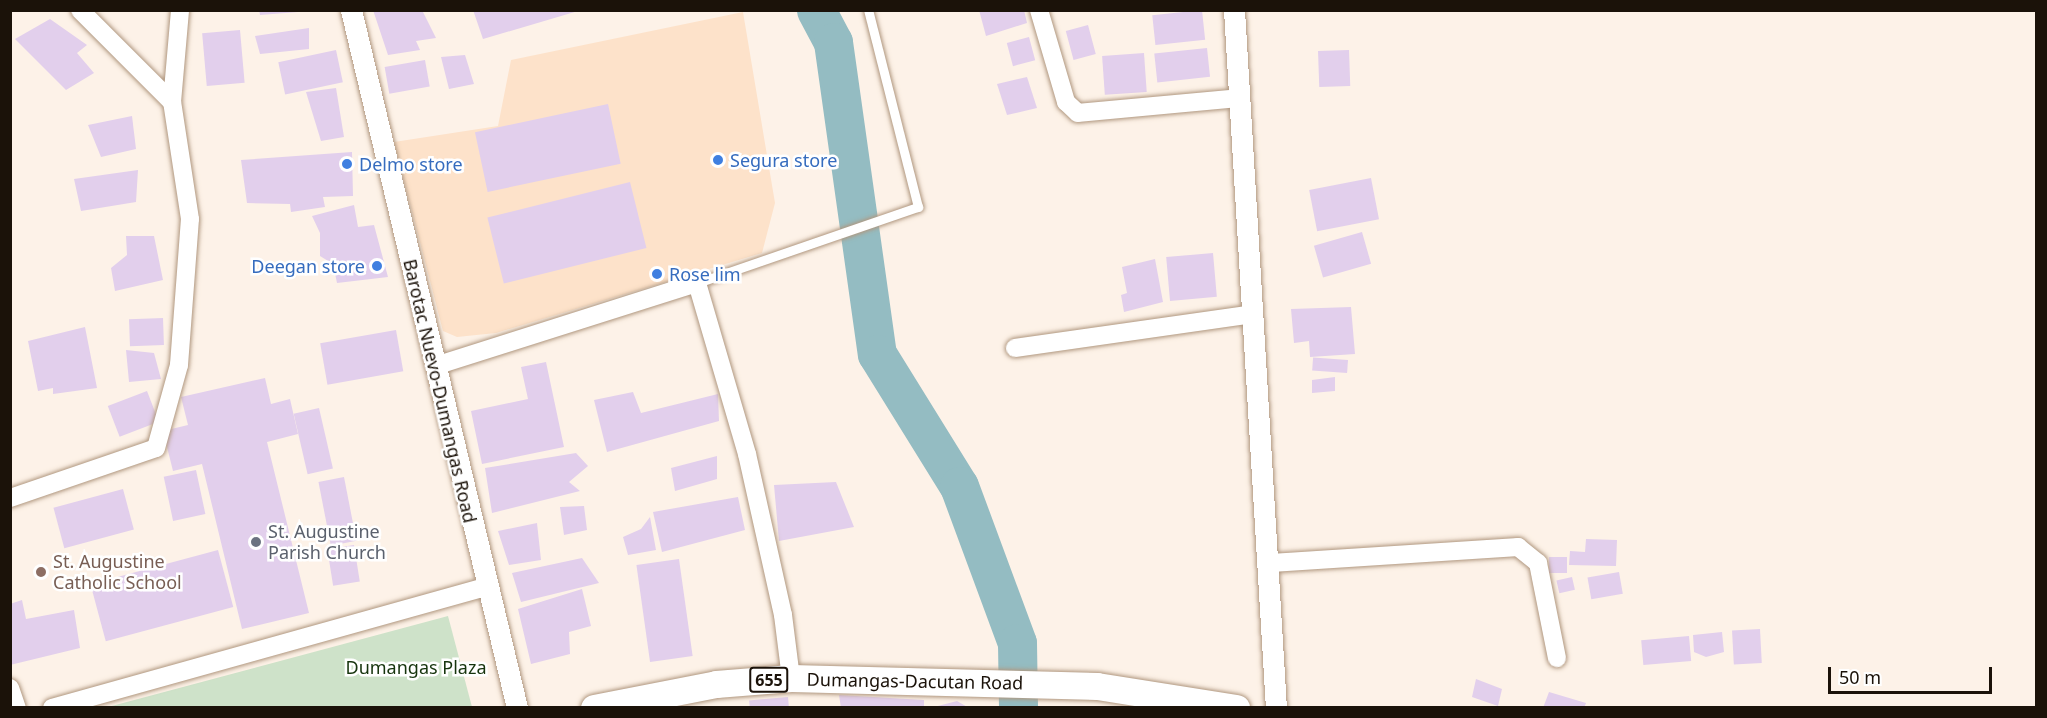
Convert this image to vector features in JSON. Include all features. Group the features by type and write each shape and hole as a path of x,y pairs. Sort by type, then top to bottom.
{"main road":[{"name":"Dumangas-Dacutan Road","path":"594,708 716,684 791,678 946,679 1097,686 1236,708"}],"street":[{"path":"80,10 172,102"},
{"path":"10,498 156,448 179,365 190,219 172,102 180,10"},
{"name":"Barotac Nuevo-Dumangas Road","path":"351,10 485,587 517,708"},
{"path":"1039,10 1066,102 1078,113 1240,98"},
{"path":"1234,10 1271,563 1276,708"},
{"path":"435,366 697,283 747,454 783,615 791,678"},
{"path":"1015,348 1253,314"},
{"path":"1271,563 1518,547 1538,562 1557,658"},
{"path":"52,708 485,587"},
{"path":"10,687 17,708"}],"lane":[{"path":"697,283 918,207 868,10"}],"shaded area":[{"path":"743,12 775,203 762,253 496,333 457,337 443,331 394,142 498,126 511,60"}],"green space":[{"name":"Dumangas Plaza","path":"448,616 472,707 108,707"}],"building":[{"path":"259,10 298,10 298,12 260,15"},
{"path":"373,10 422,10 436,38 416,41 420,50 388,55"},
{"path":"473,10 577,10 578,11 483,39"},
{"path":"979,10 1024,10 1027,23 986,36"},
{"path":"1202,10 1205,40 1155,45 1152,15"},
{"path":"50,19 87,45 77,53 94,73 66,90 15,39"},
{"path":"1088,25 1096,54 1074,60 1066,31"},
{"path":"309,28 309,49 260,54 255,36"},
{"path":"240,30 245,83 207,86 202,33"},
{"path":"1029,37 1035,60 1013,66 1007,43"},
{"path":"1207,48 1210,77 1157,82 1154,54"},
{"path":"336,50 343,82 285,95 278,62"},
{"path":"1349,50 1350,86 1319,87 1318,51"},
{"path":"1144,53 1147,92 1105,95 1102,56"},
{"path":"465,55 474,84 449,89 441,57"},
{"path":"425,60 430,87 389,94 385,67"},
{"path":"1027,77 1037,108 1007,115 997,84"},
{"path":"336,88 344,137 321,141 306,92"},
{"path":"608,104 621,164 488,192 475,132"},
{"path":"132,116 136,149 101,157 88,125"},
{"path":"352,152 353,196 323,197 325,207 291,212 290,204 247,203 241,160"},
{"path":"138,170 136,202 81,211 74,179"},
{"path":"1371,178 1379,219 1317,231 1309,190"},
{"path":"630,182 646,248 504,284 487,218"},
{"path":"354,205 358,227 374,225 388,277 337,283 333,264 320,256 320,233 312,216"},
{"path":"1362,232 1371,264 1323,278 1314,246"},
{"path":"126,236 154,236 163,280 115,291 111,268 127,255"},
{"path":"1213,253 1217,297 1170,301 1166,257"},
{"path":"1155,259 1163,302 1124,312 1121,295 1127,293 1122,267"},
{"path":"1351,307 1355,354 1310,357 1309,341 1294,343 1291,309"},
{"path":"163,318 164,345 130,346 129,319"},
{"path":"85,327 97,388 53,394 53,388 38,391 28,341"},
{"path":"396,330 403,371 327,385 320,343"},
{"path":"126,350 154,353 161,379 129,382"},
{"path":"1313,358 1348,360 1347,373 1312,371"},
{"path":"546,362 564,447 482,464 471,411 528,399 521,367"},
{"path":"1335,377 1335,391 1312,393 1312,380"},
{"name":"St. Augustine Parish Church","path":"265,378 271,404 290,399 298,434 267,442 309,613 242,629 202,464 173,471 163,431 188,425 181,397"},
{"path":"147,391 159,422 120,437 108,406"},
{"path":"633,392 641,413 718,394 719,421 607,452 594,400"},
{"path":"319,408 333,468 308,474 294,414"},
{"path":"576,453 588,466 569,482 580,491 492,513 485,468"},
{"path":"717,456 717,479 675,491 671,468"},
{"path":"196,470 205,514 173,521 164,477"},
{"path":"344,477 356,541 331,546 318,482"},
{"path":"836,482 854,527 779,541 774,485"},
{"path":"123,489 134,530 64,548 53,508"},
{"path":"738,497 745,530 662,552 653,512"},
{"path":"584,506 587,530 564,535 560,507"},
{"path":"650,517 656,550 628,555 623,537 641,529"},
{"path":"537,523 541,560 509,565 498,531"},
{"path":"1586,539 1617,540 1616,566 1569,565 1570,551 1585,552"},
{"path":"354,545 360,582 333,586 327,549"},
{"path":"218,550 233,607 106,641 90,584"},
{"path":"1549,557 1567,557 1567,573 1549,573"},
{"path":"582,558 599,583 521,602 512,573"},
{"path":"679,559 693,656 650,662 636,565"},
{"path":"1619,572 1623,594 1591,599 1587,578"},
{"path":"1572,577 1575,590 1559,593 1556,581"},
{"path":"582,589 591,626 569,632 570,654 531,664 518,609"},
{"path":"22,600 26,619 74,610 80,648 10,665 10,604"},
{"path":"1760,629 1762,663 1734,664 1732,630"},
{"path":"1722,632 1724,652 1706,657 1694,652 1693,635"},
{"path":"1689,636 1691,661 1643,665 1641,640"},
{"path":"1476,679 1502,689 1498,706 1472,697"},
{"path":"1549,692 1586,703 1584,708 1543,708"},
{"path":"839,695 924,700 924,708 841,708"},
{"path":"788,697 789,708 750,708 749,700"},
{"path":"957,701 969,708 934,708 934,707"}],"waterway":[{"path":"816,10 833,42 877,354 959,486 1017,643 1018,708"}],"place":[{"name":"Segura store","path":"718,160"},
{"name":"Delmo store","path":"347,164"},
{"name":"Deegan store","path":"377,266"},
{"name":"Rose lim","path":"657,274"},
{"name":"St. Augustine Parish Church","path":"256,542"},
{"name":"St. Augustine Catholic School","path":"41,572"}]}
